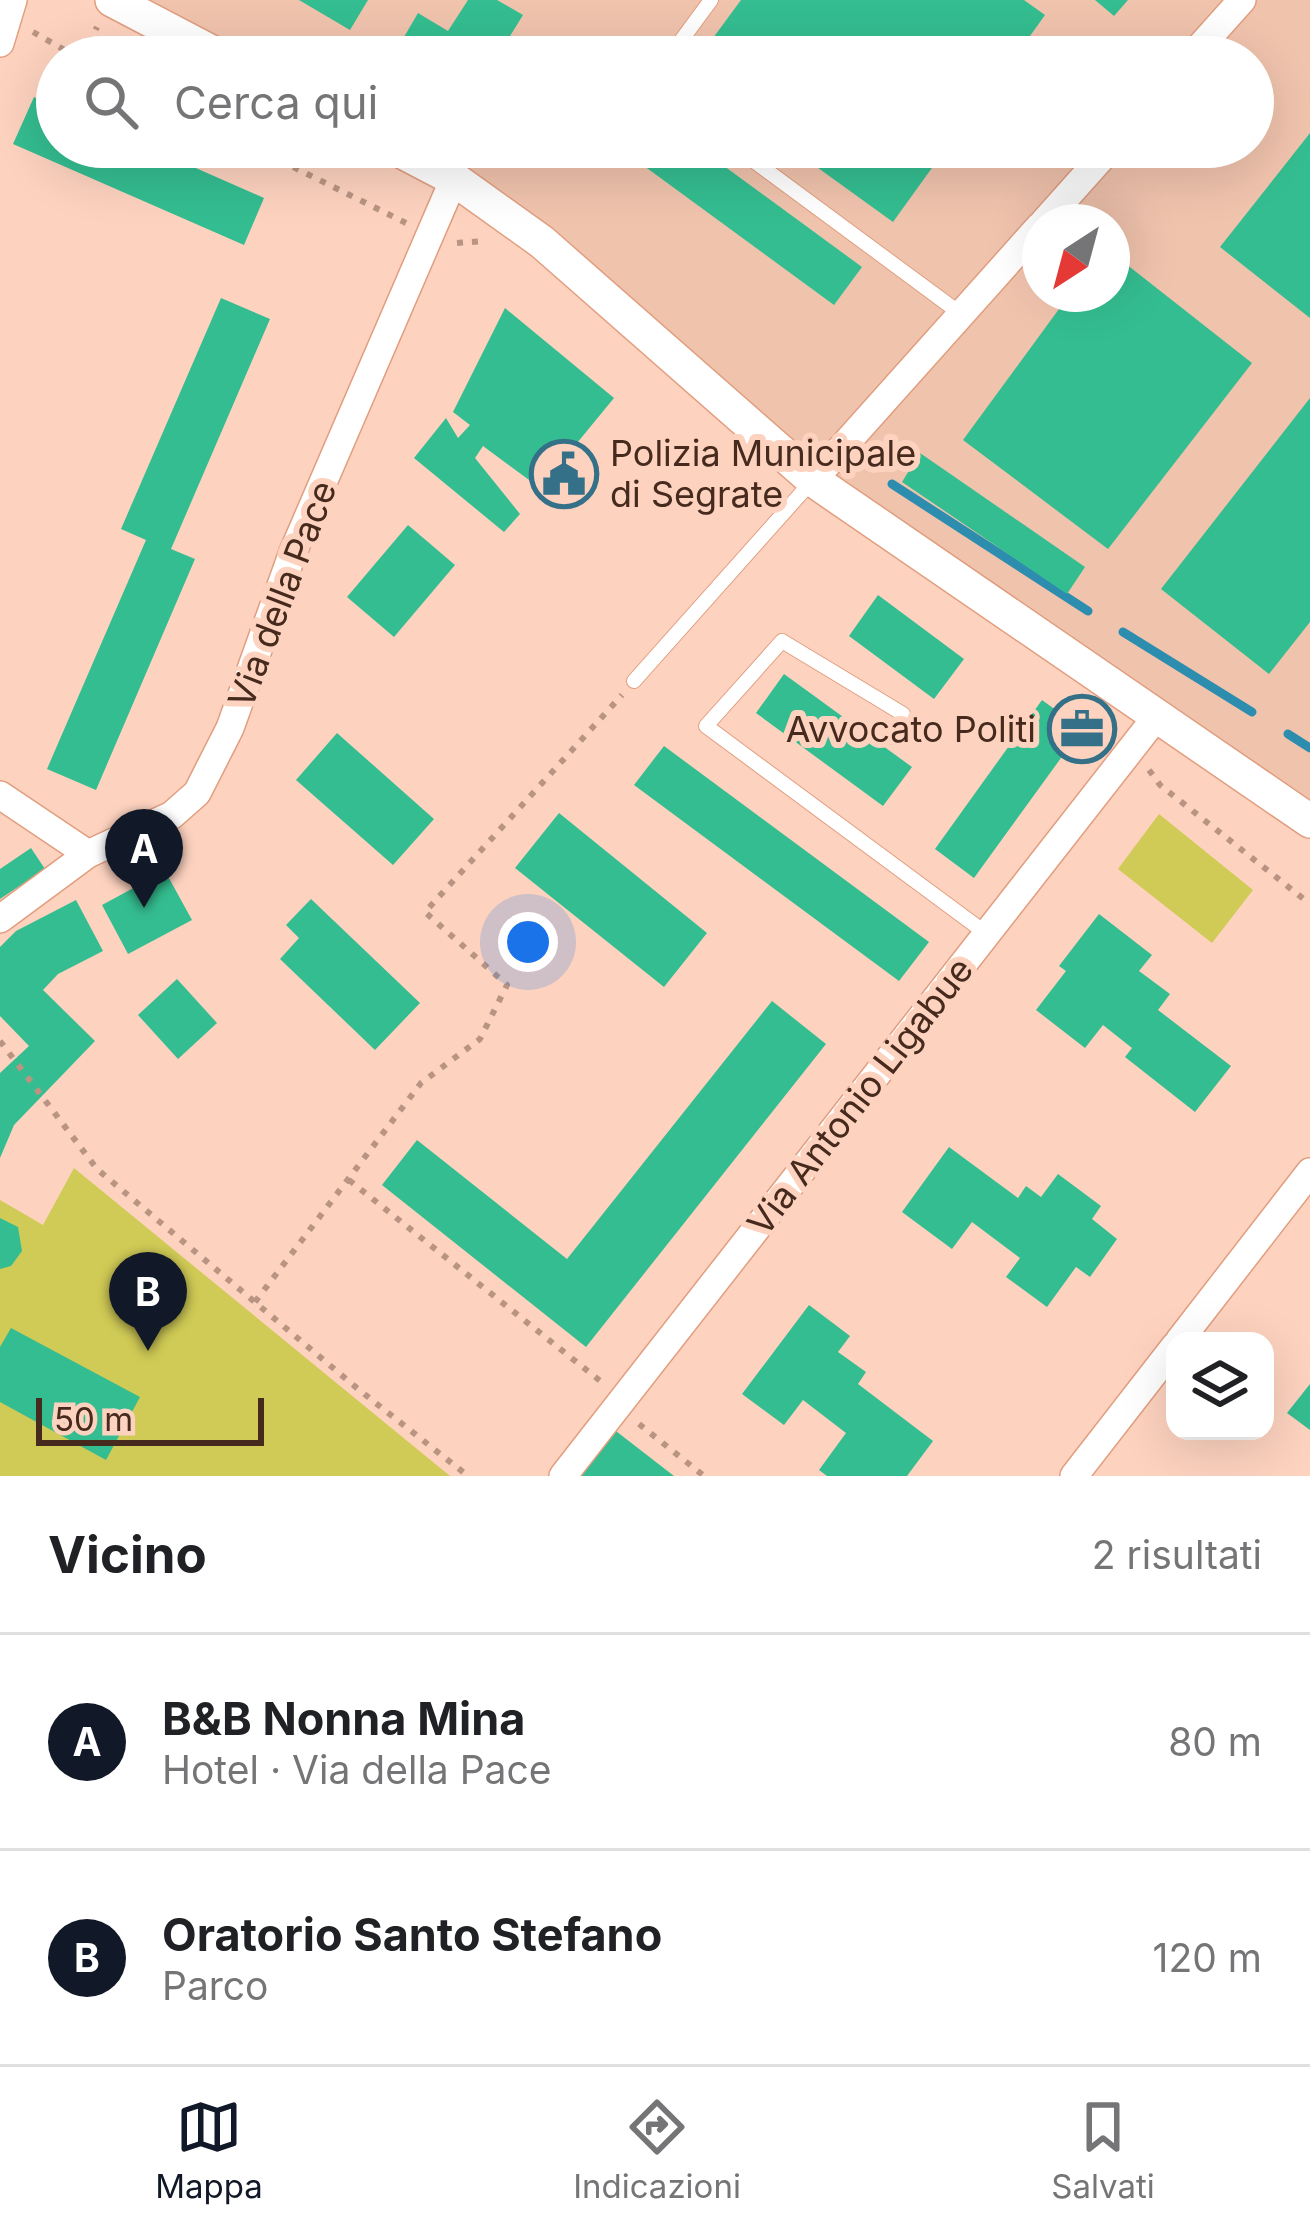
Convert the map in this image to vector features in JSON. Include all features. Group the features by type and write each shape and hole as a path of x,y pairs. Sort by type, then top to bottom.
{"street":[{"path":"112,0 181,36"},
{"path":"1210,36 1242,0"},
{"path":"433,168 542,242 813,480 1310,821"},
{"path":"1060,204 1092,168"},
{"name":"Via della Pace","path":"0,919 88,854 172,815 196,793 241,702 293,552 454,179"},
{"path":"813,480 1022,246"},
{"name":"Via Antonio Ligabue","path":"563,1476 1157,716"},
{"path":"0,795 88,854"},
{"path":"1186,1332 1310,1172"},
{"path":"1074,1476 1166,1358"}],"lane":[{"path":"684,36 711,0"},
{"path":"763,168 961,314"},
{"path":"634,682 813,480"},
{"path":"903,714 782,641 706,727 987,934"}],"path":[{"path":"7,21 36,36"},
{"path":"296,168 452,243 488,241"},
{"path":"255,1302 421,1083 480,1039 507,986 425,912 634,682"},
{"path":"1133,747 1160,785 1310,904"},
{"path":"0,1041 97,1169 468,1476"},
{"path":"350,1180 623,1399"},
{"path":"647,1431 704,1476"}],"shaded area":[{"path":"142,0 1310,0 1310,811 827,479 552,235 467,168 1274,168 1274,36 212,36"},
{"path":"1159,814 1253,890 1212,943 1118,869"},
{"path":"74,1168 450,1476 0,1476 0,1200 43,1225"}],"building":[{"path":"299,0 368,0 350,30"},
{"path":"468,0 497,0 523,15 510,36 405,36 418,13 448,31"},
{"path":"741,0 1024,0 1045,15 1030,36 714,36"},
{"path":"1095,0 1128,0 1114,16"},
{"path":"34,97 36,98 36,154 13,144"},
{"path":"1310,133 1310,318 1220,247"},
{"path":"68,168 196,168 264,198 244,245"},
{"path":"647,168 727,168 862,267 834,305"},
{"path":"818,168 932,168 893,222"},
{"path":"1130,267 1252,363 1108,549 963,440 1057,312 1130,312"},
{"path":"221,298 270,319 171,549 195,559 96,790 47,769 146,540 121,529"},
{"path":"505,308 614,398 540,488 483,446 475,458 520,514 504,532 414,458 446,418 458,438 470,425 453,412"},
{"path":"1310,398 1310,622 1269,674 1161,589"},
{"path":"920,453 1085,567 1067,594 902,482"},
{"path":"408,525 455,565 394,637 347,597"},
{"path":"878,595 964,659 934,699 849,636"},
{"path":"784,674 912,767 883,806 756,713"},
{"path":"1042,700 1082,729 974,878 935,849"},
{"path":"337,733 434,819 393,865 296,780"},
{"path":"664,746 929,942 899,981 634,785"},
{"path":"559,813 707,933 664,987 515,868"},
{"path":"31,848 45,869 0,899 0,869"},
{"path":"165,871 192,920 128,954 102,905"},
{"path":"311,899 420,1003 375,1050 280,959 299,938 286,925"},
{"path":"76,900 103,951 58,974 43,990 95,1041 14,1125 0,1158 0,1073 29,1046 0,1016 0,947 16,931"},
{"path":"1099,914 1152,955 1139,971 1170,994 1158,1010 1231,1066 1195,1112 1125,1057 1132,1048 1103,1025 1085,1048 1036,1010 1066,971 1059,966"},
{"path":"177,979 217,1023 178,1059 138,1015"},
{"path":"772,1001 826,1044 586,1347 382,1185 417,1140 567,1259"},
{"path":"949,1147 1018,1198 1026,1186 1041,1197 1058,1174 1101,1206 1092,1219 1117,1239 1090,1277 1076,1267 1047,1307 1006,1277 1020,1258 972,1222 952,1249 902,1212"},
{"path":"0,1218 18,1227 22,1251 11,1266 0,1269"},
{"path":"809,1305 850,1336 838,1352 866,1372 858,1384 933,1441 907,1476 827,1476 819,1470 846,1433 803,1400 784,1425 742,1394"},
{"path":"11,1328 140,1397 106,1460 0,1402 0,1347"},
{"path":"1310,1384 1310,1430 1287,1413"},
{"path":"612,1428 674,1476 574,1476"}],"waterway":[{"path":"892,484 1088,611"},
{"path":"1123,632 1252,712"},
{"path":"1288,734 1310,748"}],"place":[{"name":"Polizia Municipale di Segrate","path":"564,474"},
{"name":"Avvocato Politi","path":"1082,729"},
{"name":"B&B Nonna Mina","path":"144,908"},
{"name":"Oratorio Santo Stefano","path":"148,1351"}]}
